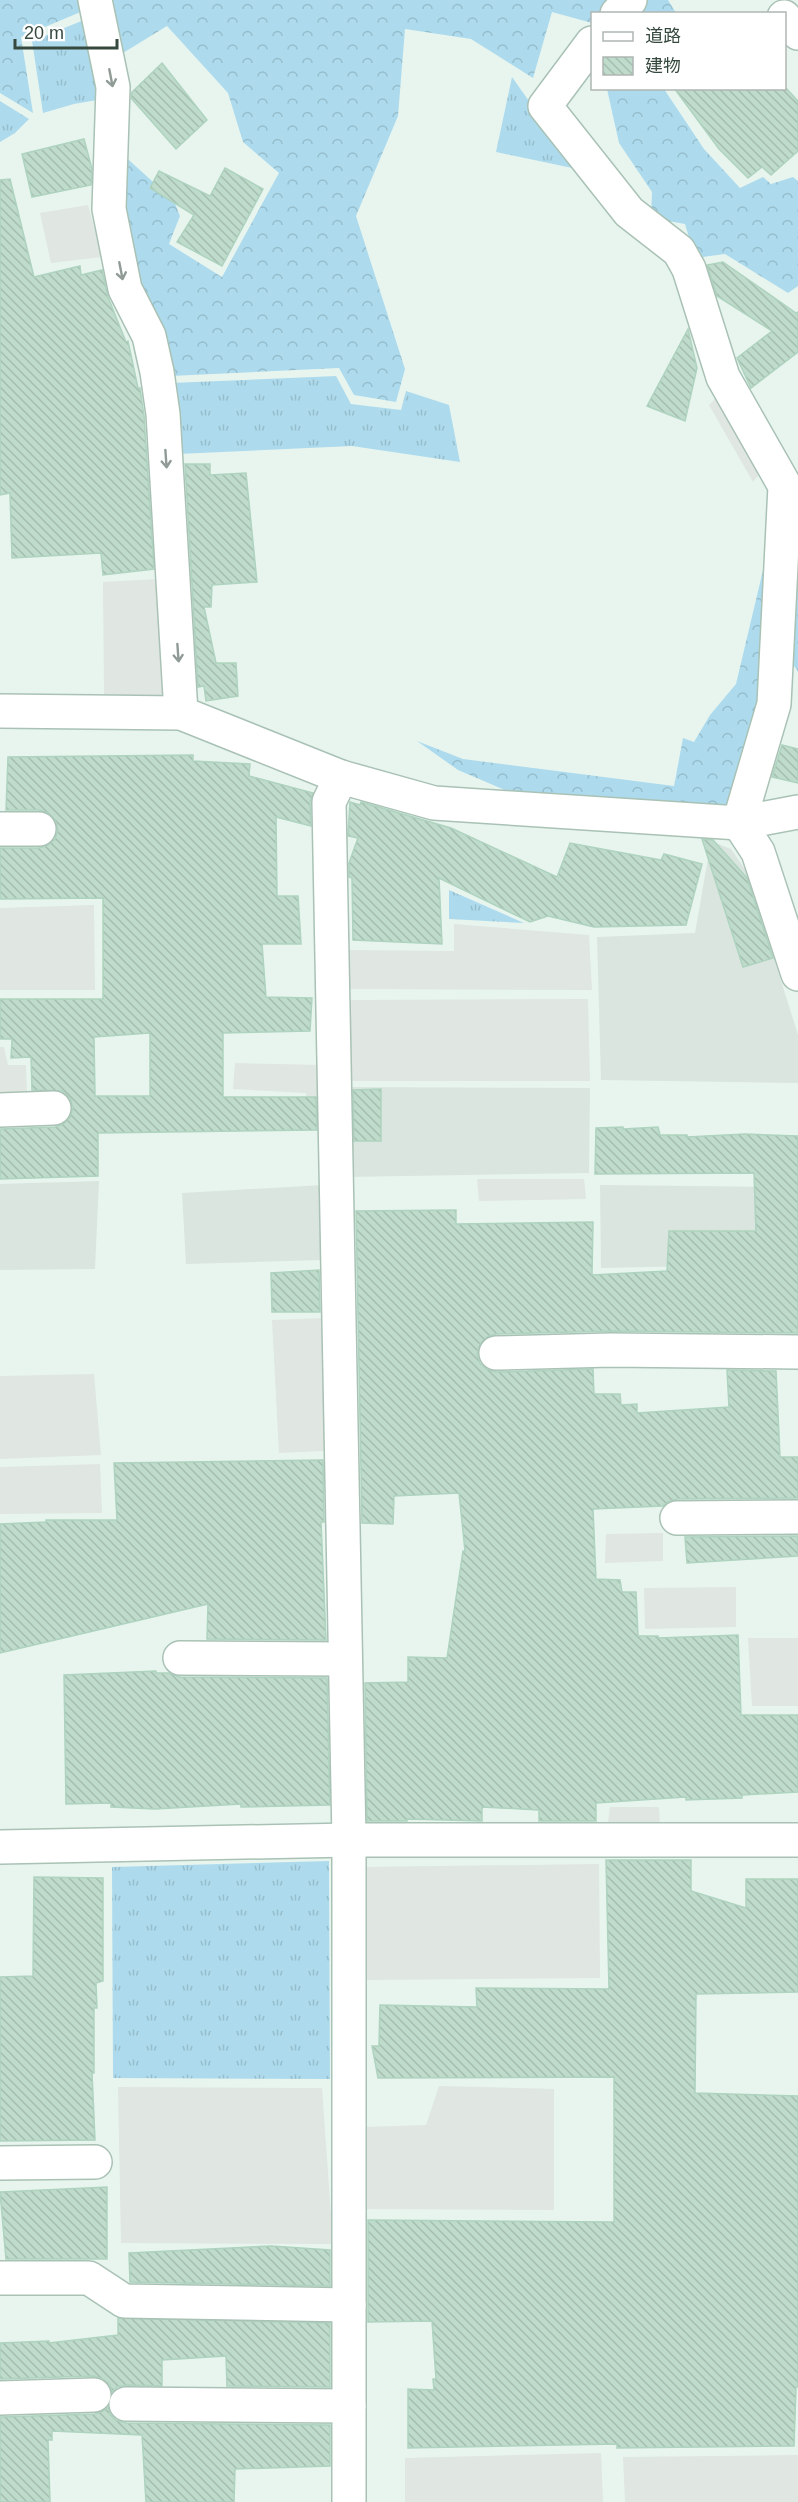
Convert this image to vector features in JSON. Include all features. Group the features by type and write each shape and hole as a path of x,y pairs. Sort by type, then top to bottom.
{"street":[{"path":"95,0 113,87 109,209 125,289 149,336 163,414 181,713"},
{"path":"619,12 630,0"},
{"path":"770,0 779,12"},
{"path":"786,19 798,33"},
{"path":"591,44 545,106 629,212 679,251 689,269 723,377 785,486 774,704 739,823 758,852 798,974"},
{"path":"0,711 181,713 341,777 434,803 739,823 795,813"},
{"path":"341,777 329,802 349,1840 349,2502"},
{"path":"0,829 39,830"},
{"path":"0,1110 54,1108"},
{"path":"495,1353 611,1350 798,1352"},
{"path":"677,1518 798,1517"},
{"path":"180,1658 345,1659"},
{"path":"0,1846 349,1840 798,1840"},
{"path":"0,2163 95,2162"},
{"path":"0,2278 89,2278 124,2301 349,2305"},
{"path":"0,2398 94,2395"},
{"path":"126,2404 349,2406"}],"shaded area":[{"path":"88,205 102,257 51,263 40,213"},
{"path":"721,393 766,466 753,482 709,405"},
{"path":"157,579 171,696 104,696 103,582"},
{"path":"711,841 731,849 747,872 798,1035 798,1083 601,1080 597,937 695,933"},
{"path":"94,905 95,990 0,990 0,908"},
{"path":"454,924 589,935 592,990 346,989 345,950 454,951"},
{"path":"588,999 590,1081 343,1081 345,1000"},
{"path":"0,1047 4,1047 8,1065 26,1065 27,1095 0,1096"},
{"path":"235,1063 321,1065 319,1127 306,1126 306,1093 233,1089"},
{"path":"343,1087 590,1088 589,1173 346,1177"},
{"path":"477,1179 584,1179 586,1199 479,1201"},
{"path":"99,1181 95,1269 0,1270 0,1184"},
{"path":"322,1185 322,1260 186,1264 182,1193"},
{"path":"600,1185 798,1187 798,1264 601,1268"},
{"path":"324,1318 324,1451 279,1453 272,1320"},
{"path":"94,1374 101,1455 0,1459 0,1376"},
{"path":"100,1464 102,1513 0,1514 0,1467"},
{"path":"663,1533 663,1561 605,1563 606,1534"},
{"path":"736,1587 736,1627 645,1629 644,1588"},
{"path":"748,1638 798,1638 798,1706 752,1706"},
{"path":"610,1807 659,1807 660,1826 608,1823"},
{"path":"599,1864 600,1978 361,1980 359,1867"},
{"path":"439,2086 554,2089 554,2210 361,2209 363,2127 426,2125"},
{"path":"118,2087 322,2088 333,2244 121,2243"},
{"path":"601,2453 603,2502 405,2502 405,2458"},
{"path":"798,2455 798,2502 625,2502 623,2457"}],"green space":[{"path":"0,0 668,0 675,12 591,12 591,23 552,12 533,78 471,39 405,29 398,116 356,216 405,369 396,402 354,395 339,368 171,376 129,262 119,151 174,201 180,216 169,244 222,277 279,173 243,142 228,93 167,26 123,53 83,11 21,37 33,113 0,93"},
{"path":"84,20 103,99 43,113 32,41"},
{"path":"512,77 577,169 496,152"},
{"path":"607,90 665,90 704,149 740,188 763,177 771,184 793,177 798,181 798,286 788,293 725,254 695,258 685,224 651,218 652,192 619,143"},
{"path":"0,101 29,119 15,133 0,142"},
{"path":"336,376 351,404 401,410 406,391 449,405 460,462 352,446 178,454 171,383"},
{"path":"773,528 767,703 733,814 521,797 458,770 417,741 463,759 674,786 683,738 694,742 710,715 736,684"},
{"path":"792,582 798,583 798,672 789,658"},
{"path":"449,890 524,923 449,919"},
{"path":"329,1861 330,2079 113,2078 112,1867"}],"building":[{"path":"162,63 207,120 176,149 131,98 132,92"},
{"path":"786,88 798,101 798,151 771,175 762,167 748,178 719,149 675,90 786,90"},
{"path":"84,139 92,169 91,185 32,197 22,154"},
{"path":"225,168 263,189 222,266 177,242 194,215 150,188 159,171 210,196"},
{"path":"10,179 34,277 80,266 81,275 102,270 108,297 126,342 128,341 138,388 140,388 144,416 154,569 103,575 101,553 12,558 10,493 0,495 0,180"},
{"path":"723,262 796,313 798,312 798,352 751,388 737,358 772,331 717,296 707,265"},
{"path":"688,329 697,368 685,421 647,406"},
{"path":"185,464 210,464 210,475 246,473 257,582 212,585 211,607 204,607 216,663 236,663 238,696 206,701 204,686 198,687"},
{"path":"782,745 798,749 798,783 772,777"},
{"path":"193,755 193,761 250,764 249,776 313,793 310,802 311,826 276,817 277,896 298,896 301,944 262,944 266,997 312,998 310,1031 223,1033 223,1097 316,1097 317,1130 98,1133 98,1176 0,1179 0,1129 55,1127 63,1124 70,1117 73,1108 70,1098 62,1091 32,1090 31,1057 11,1058 12,1039 0,1039 0,999 103,999 103,898 0,899 0,848 39,848 55,839 58,830 55,820 48,813 39,810 6,810 8,757","holes":["150,1033 150,1096 95,1096 94,1037"]},
{"path":"350,802 360,805 361,802 451,828 557,877 570,843 661,860 664,854 702,864 686,925 594,927 548,916 530,922 439,878 442,944 353,940 352,878 349,877 349,863 358,838 348,836"},
{"path":"702,839 713,840 747,878 773,958 743,967"},
{"path":"381,1089 381,1141 354,1141 353,1090"},
{"path":"623,1127 623,1129 658,1127 660,1135 687,1135 687,1137 745,1134 798,1136 798,1333 611,1331 496,1334 487,1337 480,1344 477,1354 480,1363 496,1372 593,1369 594,1394 620,1394 621,1405 637,1404 637,1413 729,1407 727,1370 776,1371 780,1457 798,1457 798,1498 677,1499 663,1506 593,1509 596,1579 620,1580 622,1592 636,1592 638,1636 658,1636 658,1638 738,1635 741,1715 798,1715 798,1792 742,1795 742,1798 686,1800 686,1797 596,1803 596,1821 539,1821 539,1810 482,1807 482,1821 407,1819 407,1821 367,1821 365,1683 408,1682 408,1657 447,1658 463,1551 465,1551 459,1493 394,1496 393,1524 362,1523 356,1211 456,1210 456,1224 593,1222 592,1275 667,1271 669,1231 756,1231 754,1173 595,1174 596,1128"},
{"path":"319,1270 320,1312 272,1312 271,1273"},
{"path":"323,1460 324,1522 321,1522 326,1640 207,1639 208,1604 0,1653 0,1524 46,1522 46,1520 117,1520 114,1463"},
{"path":"798,1536 798,1556 687,1563 685,1537"},
{"path":"156,1671 156,1673 169,1673 180,1677 327,1678 330,1805 241,1807 241,1804 155,1809 111,1807 111,1803 66,1804 64,1675"},
{"path":"606,1860 691,1860 691,1891 746,1908 746,1879 798,1879 798,1992 696,1994 695,2093 798,2096 798,2387 796,2387 794,2446 617,2448 617,2444 408,2448 408,2389 434,2390 433,2379 436,2379 432,2321 368,2322 368,2220 614,2222 614,2077 378,2078 372,2046 379,2046 380,2005 477,2007 476,1988 609,1989"},
{"path":"34,1877 103,1878 103,1981 96,1983 97,2008 94,2008 94,2073 92,2073 95,2140 0,2141 0,1977 33,1976"},
{"path":"107,2187 107,2259 6,2259 0,2192"},
{"path":"271,2246 330,2250 330,2286 130,2282 129,2253"},
{"path":"118,2318 330,2323 330,2387 227,2386 226,2356 162,2360 162,2386 126,2385 117,2387 112,2392 110,2385 94,2376 0,2379 0,2343 49,2341 49,2343 118,2335"},
{"path":"108,2407 110,2414 116,2420 126,2423 330,2425 330,2466 235,2469 234,2502 146,2502 142,2435 52,2431 52,2440 48,2440 50,2502 0,2502 0,2417 95,2414"}]}
